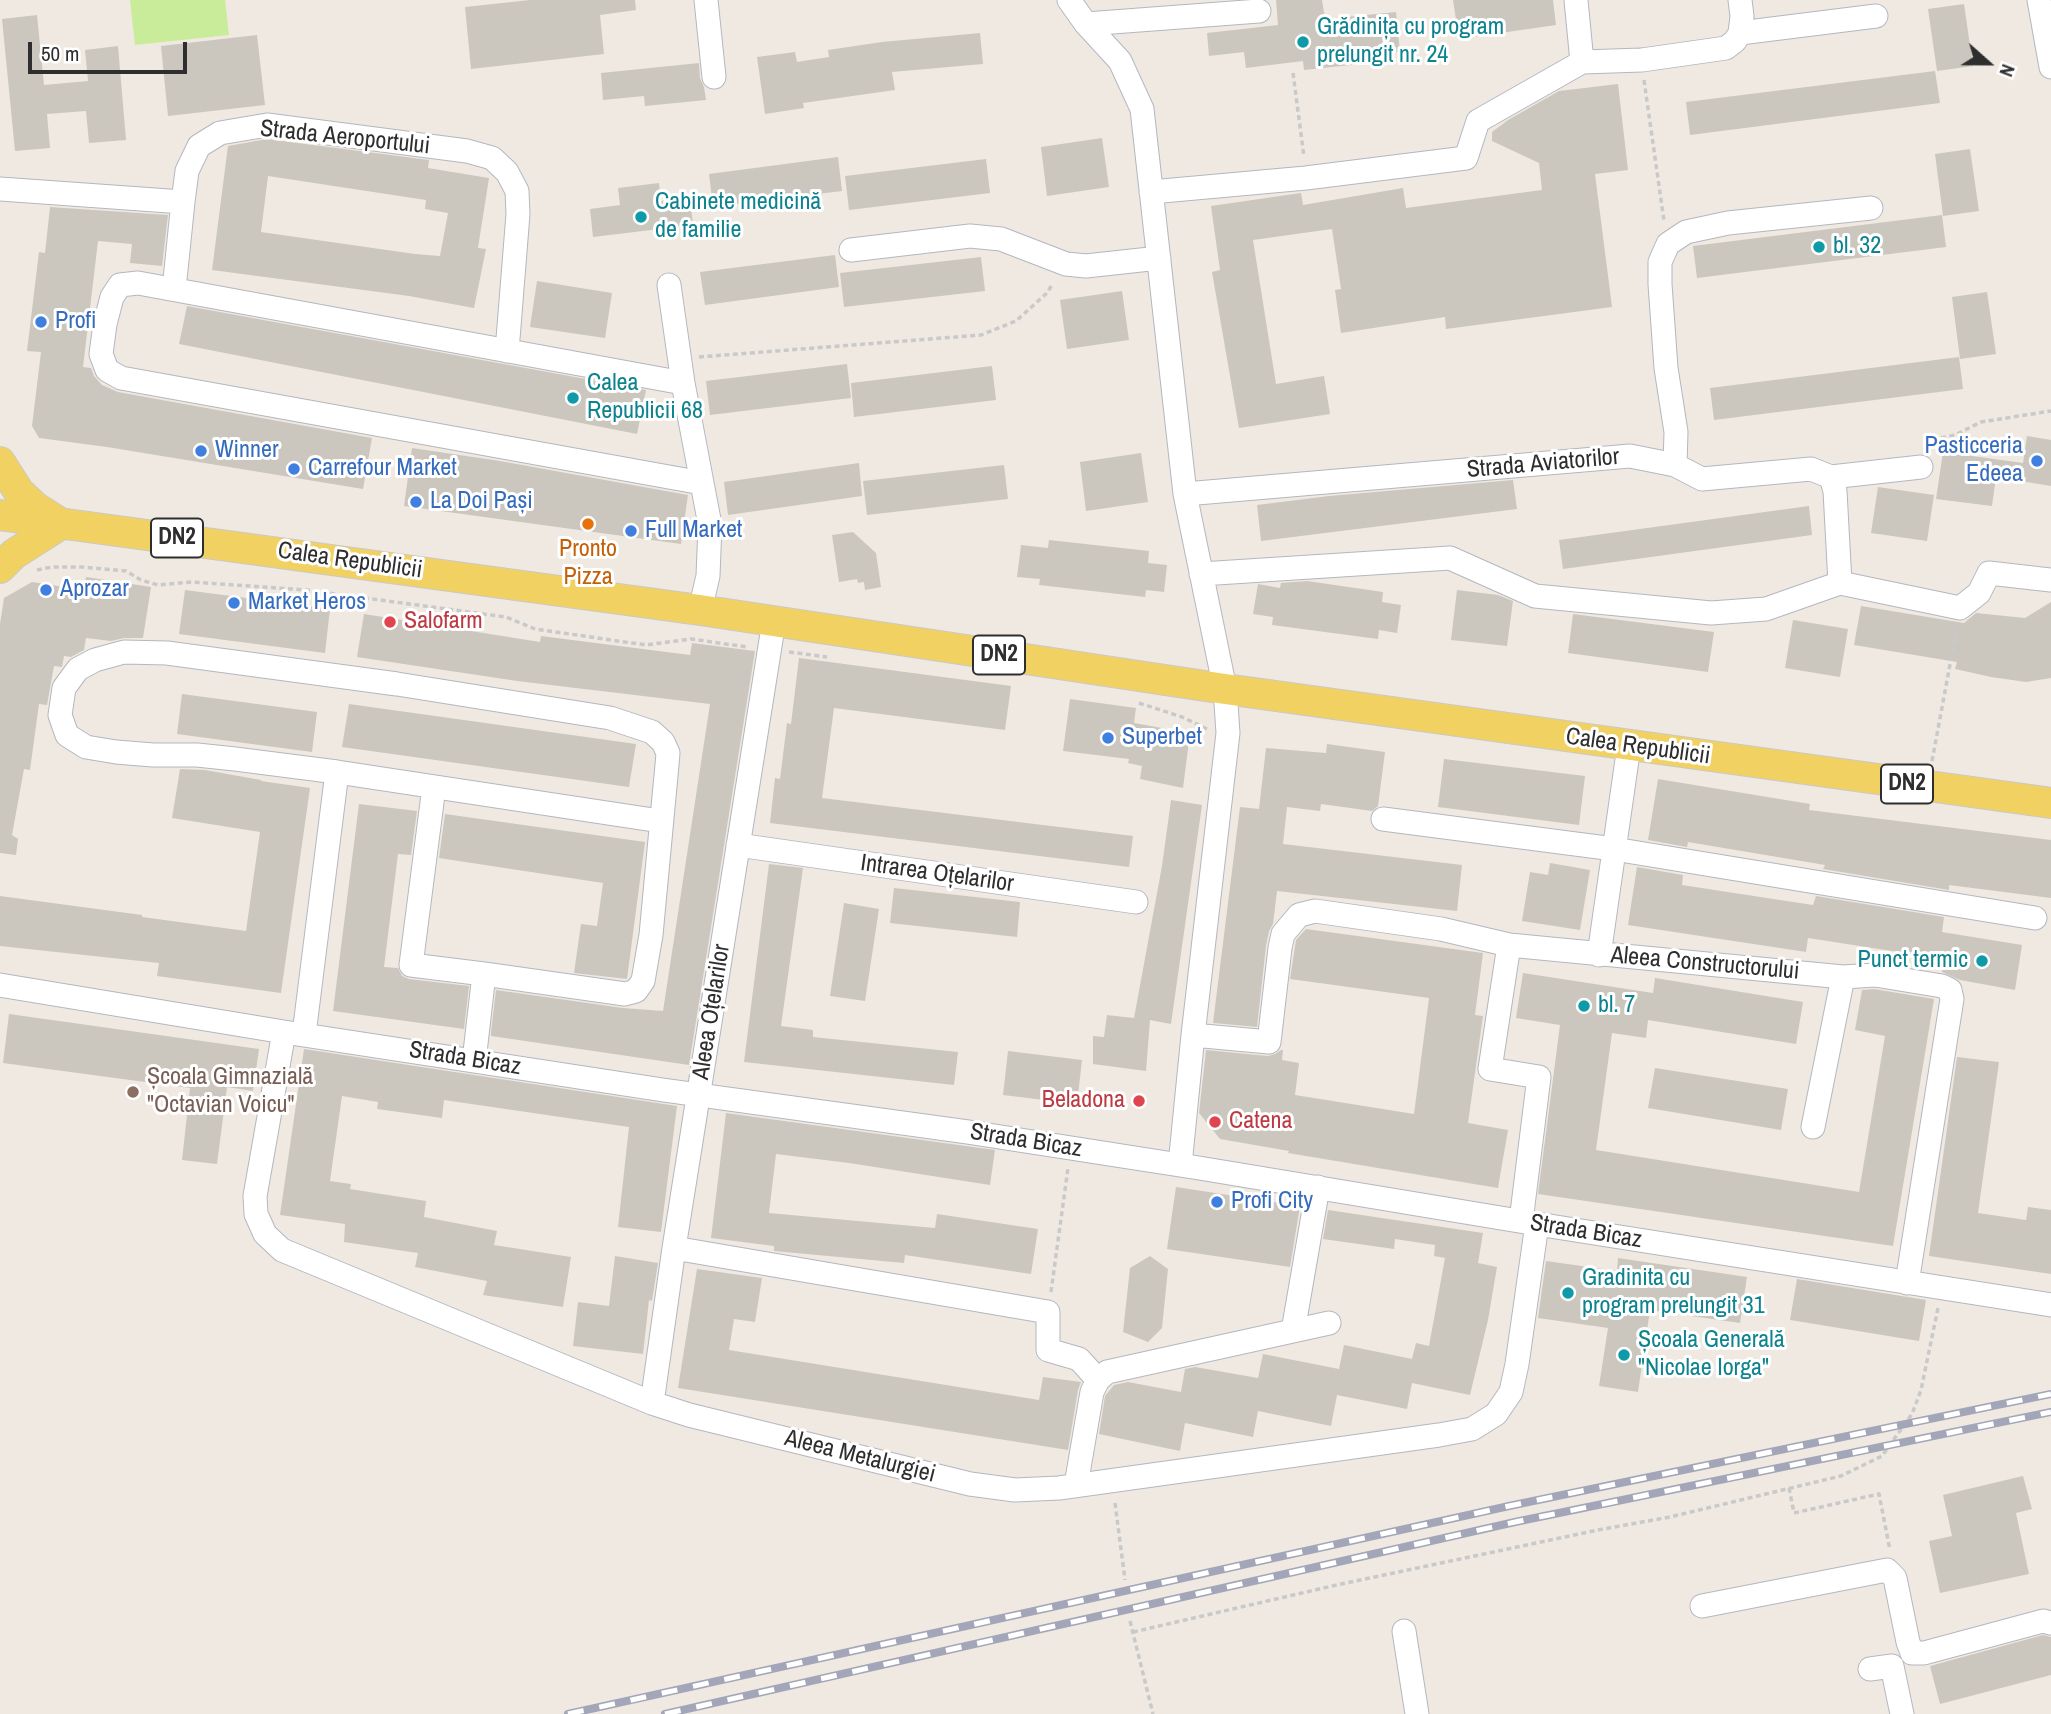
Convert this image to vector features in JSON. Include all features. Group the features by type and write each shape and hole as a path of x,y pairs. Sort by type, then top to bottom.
{"main road":[{"path":"0,462 19,492 35,507 61,523 14,554 0,568"},
{"name":"Calea Republicii","path":"0,515 700,610 771,636 1225,690 2005,797 2048,798"}],"street":[{"path":"706,0 714,77"},
{"path":"1069,0 1086,24 1120,61 1142,109 1185,494 1225,690 1228,733 1192,1035 1180,1165"},
{"path":"1576,0 1582,62"},
{"path":"1151,192 1306,178 1466,158 1478,121 1582,62 1642,60 1726,48 1740,33 1740,0"},
{"path":"2039,0 2051,67"},
{"path":"1086,24 1259,11"},
{"path":"1740,33 1876,16"},
{"name":"Strada Aeroportului","path":"174,289 187,171 198,146 220,133 267,125 467,151 492,158 507,172 517,191 518,214 508,351"},
{"path":"0,189 183,202"},
{"path":"1675,465 1676,432 1666,368 1660,262 1668,244 1686,232 1728,223 1871,208"},
{"path":"851,250 970,236 1001,239 1066,264 1086,266 1158,258"},
{"path":"683,383 138,283 120,285 112,297 101,354 107,370 121,378 702,483"},
{"path":"668,285 683,383 710,525 708,576 700,610"},
{"name":"Strada Aviatorilor","path":"1185,494 1630,456 1675,465 1702,479 1811,469 1831,477 1921,467"},
{"path":"1831,477 1835,491 1840,583"},
{"path":"1201,574 1450,558 1535,596 1710,612 1766,608 1840,583 1960,608 1979,593 1989,573 2051,580"},
{"name":"Aleea Oțelarilor","path":"652,1403 771,636"},
{"path":"434,787 411,965 607,993 625,994 636,991 643,981 647,964 668,753 663,742 652,732 610,718 397,684 167,653 124,652 95,660 78,668 64,688 60,715 67,735 86,747 141,754 197,755 337,772 660,821"},
{"path":"1599,955 1629,746"},
{"name":"Aleea Metalurgiei","path":"337,772 294,1033 255,1196 256,1214 265,1234 282,1250 652,1403 970,1484 1015,1490 1076,1485 1439,1436 1472,1429 1496,1414 1511,1392 1517,1364 1539,1077 1490,1069 1509,945"},
{"path":"1383,819 1614,849 2035,918"},
{"name":"Intrarea Oțelarilor","path":"738,845 1136,902"},
{"name":"Aleea Constructorului","path":"1192,1035 1269,1042 1283,934 1299,915 1315,911 1441,929 1509,945 1843,977 1875,975 1942,986 1950,990 1952,999 1906,1283"},
{"path":"474,1061 484,974"},
{"path":"1813,1126 1843,977"},
{"name":"Strada Bicaz","path":"0,985 474,1061 1180,1165 2051,1305"},
{"path":"1293,1331 1318,1188"},
{"path":"674,1248 1048,1312 1048,1350 1080,1359 1098,1380"},
{"path":"1076,1485 1092,1392 1098,1380 1107,1372 1329,1323"},
{"path":"1702,1606 1887,1570 1895,1578 1912,1653"},
{"path":"1902,1714 1881,1668 1912,1653 1924,1653 2043,1621 2051,1623"},
{"path":"1404,1631 1417,1714"}],"path":[{"path":"1642,60 1668,244"},
{"path":"1293,72 1306,178"},
{"path":"679,358 981,335 1016,321 1047,293 1066,264"},
{"path":"1921,467 1929,447 1937,439 1955,435 1981,422 2051,411"},
{"path":"31,571 82,567 126,571 141,580 158,585 192,582 306,590 506,617 535,629 646,645 691,639 771,636 838,658"},
{"path":"1928,786 1960,608"},
{"path":"1130,701 1182,717 1204,729 1228,733"},
{"path":"1048,1312 1071,1148"},
{"path":"1133,1632 1341,1584 1670,1517 1842,1476 1882,1456 1912,1414 1921,1390 1942,1288"},
{"path":"1112,1480 1125,1580"},
{"path":"1789,1488 1794,1513 1879,1494 1895,1578"},
{"path":"1130,1621 1153,1714"}],"green space":[{"path":"130,0 225,0 229,35 135,45"}],"building":[{"path":"530,0 635,0 636,10 600,15 604,54 471,69 465,7"},
{"name":"Grădinița cu program prelungit nr. 24","path":"1276,0 1322,0 1325,19 1396,12 1400,52 1362,56 1360,64 1304,70 1303,61 1246,68 1244,52 1209,56 1207,33 1278,25"},
{"path":"1453,0 1553,0 1556,25 1459,39"},
{"path":"1964,4 1973,66 1937,71 1928,9"},
{"path":"37,15 44,85 88,81 85,50 118,46 126,140 89,143 86,111 47,114 50,148 15,151 2,19"},
{"path":"980,33 983,64 892,72 895,90 803,103 804,108 765,114 757,57 795,52 797,62 829,57 828,50"},
{"path":"257,35 265,105 168,116 161,46"},
{"path":"699,63 706,100 645,106 644,96 603,100 601,73"},
{"path":"1935,71 1940,103 1690,135 1686,102"},
{"path":"1618,84 1628,170 1595,174 1612,307 1446,329 1445,317 1341,333 1335,290 1341,289 1332,229 1253,240 1276,384 1324,376 1330,414 1239,428 1212,272 1220,270 1211,206 1301,193 1303,205 1403,188 1406,208 1542,190 1539,163 1492,141 1492,132 1559,91"},
{"path":"1102,138 1109,187 1047,196 1041,147"},
{"path":"267,139 429,160 428,168 489,178 478,248 486,249 474,308 409,296 212,270 228,146","holes":["268,176 426,200 425,209 448,213 440,256 261,232"]},
{"name":"bl. 32","path":"1970,149 1979,211 1943,216 1935,154"},
{"path":"838,157 842,191 713,207 709,174"},
{"path":"986,159 990,193 849,210 845,176"},
{"name":"Cabinete medicină de familie","path":"659,183 661,201 690,198 693,225 593,237 590,209 620,205 618,188"},
{"path":"50,207 168,215 162,266 130,263 132,244 98,241 83,367 91,368 102,385 118,392 372,438 363,489 39,438 32,426 41,352 27,351 39,252 45,253"},
{"name":"bl. 32","path":"1942,215 1946,247 1697,278 1693,246"},
{"path":"835,255 839,287 705,305 700,272"},
{"path":"981,257 985,291 844,307 840,273"},
{"path":"537,281 612,293 605,338 530,327"},
{"path":"1122,291 1129,340 1067,349 1060,300"},
{"path":"1987,292 1996,354 1960,359 1952,297"},
{"path":"187,306 646,390 637,434 179,344"},
{"path":"1959,357 1963,389 1714,420 1710,388"},
{"path":"847,364 851,398 710,415 706,381"},
{"path":"992,366 996,400 854,417 851,383"},
{"path":"2027,436 2051,440 2051,486 1996,477 1992,506 1936,499 1943,452 2023,463"},
{"path":"412,448 688,495 681,544 404,506"},
{"path":"1141,453 1148,502 1086,511 1080,462"},
{"path":"859,463 862,496 728,515 724,482"},
{"path":"1004,465 1008,499 867,515 863,481"},
{"path":"1513,480 1517,509 1261,541 1257,505"},
{"path":"1878,487 1934,495 1927,541 1871,533"},
{"path":"1809,506 1812,535 1563,569 1559,540"},
{"path":"853,532 876,553 881,587 865,590 864,582 858,583 857,579 839,582 832,535"},
{"path":"1049,540 1149,551 1148,563 1167,565 1164,592 1146,590 1145,597 1039,585 1040,579 1017,577 1021,545 1048,548"},
{"path":"86,577 151,587 143,638 111,641 86,638 84,650 71,657 64,656 62,667 54,666 47,705 39,704 30,770 24,769 12,835 18,839 16,855 0,853 0,624 4,598 32,582 84,590"},
{"path":"1307,581 1383,592 1382,602 1401,605 1397,633 1379,630 1378,639 1272,625 1273,617 1253,614 1258,584 1280,588 1281,583"},
{"path":"185,590 330,609 325,653 179,634"},
{"path":"1457,590 1498,595 1513,601 1507,646 1451,640"},
{"path":"2051,602 2051,678 2026,682 1991,677 1955,669 1957,662 1854,645 1861,606 1964,623 1976,613 2025,618"},
{"path":"364,614 540,642 541,636 690,655 692,643 755,651 689,1065 491,1036 491,1032 496,990 663,1011 710,704 517,681 357,657"},
{"path":"1573,614 1714,632 1708,672 1568,653"},
{"path":"1793,620 1848,629 1840,677 1785,668"},
{"path":"799,658 1011,686 1005,730 834,708 822,798 1133,836 1129,867 770,823 775,778 780,779 787,723 791,724"},
{"path":"182,694 317,712 312,752 177,734"},
{"path":"1070,699 1136,708 1134,723 1190,733 1183,788 1140,779 1142,766 1128,763 1129,759 1063,751"},
{"path":"349,704 636,744 629,787 342,747"},
{"path":"1327,744 1385,752 1378,806 1372,811 1321,804 1320,811 1287,807 1283,844 1462,865 1457,911 1277,891 1273,924 1266,946 1257,1027 1213,1023 1240,807 1259,809 1266,748 1326,753"},
{"path":"1444,759 1585,776 1579,825 1438,807"},
{"path":"180,769 205,770 310,788 281,993 157,976 159,963 0,946 0,896 246,931 260,832 172,818"},
{"path":"1658,779 1810,804 1809,810 2051,840 2051,898 1949,885 1949,890 1823,869 1825,865 1688,842 1687,847 1648,840"},
{"path":"1171,800 1202,805 1171,1024 1150,1020 1146,1071 1093,1064 1093,1036 1104,1037 1107,1015 1134,1018 1162,866"},
{"path":"359,804 417,811 411,855 398,854 384,967 398,968 402,976 409,979 469,986 464,1029 333,1011"},
{"path":"445,814 645,842 627,979 574,973 581,924 597,926 603,883 439,858"},
{"path":"1550,863 1590,870 1580,930 1522,921 1530,872 1548,875"},
{"path":"769,864 803,868 781,1026 813,1030 813,1037 958,1052 954,1085 744,1062"},
{"path":"1637,867 1683,875 1682,885 1813,905 1816,896 1944,917 1942,932 2022,945 2015,990 1960,980 1942,972 1944,959 1808,938 1806,952 1628,925"},
{"path":"894,888 1020,902 1017,937 890,923"},
{"path":"844,903 879,909 865,1001 830,996"},
{"path":"1306,929 1483,953 1475,1015 1483,1016 1468,1123 1508,1130 1498,1188 1220,1139 1199,1113 1206,1050 1268,1056 1283,1050 1282,1060 1299,1063 1295,1095 1414,1114 1429,998 1290,979 1296,940"},
{"path":"1523,973 1653,993 1655,978 1803,1002 1796,1044 1648,1020 1646,1038 1612,1033 1596,1150 1859,1192 1885,1036 1855,1030 1862,990 1874,989 1934,999 1893,1246 1538,1194 1560,1025 1516,1018"},
{"name":"Școala Gimnazială \"Octavian Voicu\"","path":"9,1014 259,1049 253,1091 227,1087 217,1164 182,1160 190,1088 3,1063"},
{"path":"304,1049 677,1106 661,1232 618,1227 629,1127 444,1100 442,1118 377,1109 378,1102 342,1096 330,1181 351,1184 350,1189 426,1201 424,1217 497,1231 494,1245 571,1257 563,1307 483,1295 487,1281 415,1267 418,1253 344,1242 345,1224 280,1215"},
{"path":"1008,1051 1082,1060 1077,1104 1003,1095"},
{"path":"1957,1057 1999,1062 1978,1213 2026,1220 2028,1207 2051,1210 2051,1274 1929,1256"},
{"path":"1655,1068 1788,1089 1781,1130 1648,1108"},
{"path":"726,1113 995,1150 990,1185 776,1154 769,1213 935,1228 937,1214 1038,1229 1031,1274 905,1255 904,1263 774,1251 774,1246 711,1238"},
{"path":"1176,1187 1300,1206 1290,1267 1167,1249"},
{"path":"1328,1210 1483,1233 1478,1263 1497,1267 1488,1320 1470,1395 1412,1383 1407,1409 1337,1395 1331,1426 1258,1411 1253,1437 1185,1423 1180,1451 1099,1434 1105,1396 1114,1385 1128,1382 1181,1392 1185,1369 1195,1367 1258,1378 1263,1354 1339,1369 1344,1345 1412,1359 1416,1343 1429,1346 1445,1258 1434,1256 1435,1245 1395,1239 1394,1249 1323,1239"},
{"path":"615,1256 658,1263 652,1301 649,1300 643,1354 573,1346 578,1302 609,1306"},
{"path":"1150,1256 1168,1269 1162,1328 1148,1342 1123,1332 1130,1268"},
{"name":"Școala Generală \"Nicolae Iorga\"","path":"1618,1258 1747,1277 1740,1323 1650,1310 1638,1392 1599,1386 1608,1328 1538,1318 1546,1261 1617,1271"},
{"path":"697,1269 762,1278 755,1322 734,1319 729,1350 1039,1400 1043,1377 1081,1382 1068,1450 678,1388"},
{"path":"1797,1279 1926,1300 1919,1341 1790,1320"},
{"path":"2023,1476 2032,1509 2016,1513 2029,1574 1940,1593 1929,1541 1952,1536 1943,1495"},
{"path":"2043,1635 2051,1637 2051,1675 1940,1704 1930,1666"}],"railway":[{"path":"568,1714 1509,1506 2051,1394"},
{"path":"665,1714 1515,1522 2051,1412"}],"place":[{"name":"Grădinița cu program prelungit nr. 24","path":"1303,42"},
{"name":"Cabinete medicină de familie","path":"641,217"},
{"name":"bl. 32","path":"1819,247"},
{"name":"Profi","path":"41,322"},
{"name":"Calea Republicii 68","path":"573,398"},
{"name":"Winner","path":"201,451"},
{"name":"Pasticceria Edeea","path":"2037,461"},
{"name":"Carrefour Market","path":"294,469"},
{"name":"La Doi Pași","path":"416,502"},
{"name":"Pronto Pizza","path":"588,524"},
{"name":"Full Market","path":"631,531"},
{"name":"Aprozar","path":"46,590"},
{"name":"Market Heros","path":"234,603"},
{"name":"Salofarm","path":"390,622"},
{"name":"Superbet","path":"1108,738"},
{"name":"Punct termic","path":"1982,961"},
{"name":"bl. 7","path":"1584,1006"},
{"name":"Școala Gimnazială \"Octavian Voicu\"","path":"133,1092"},
{"name":"Beladona","path":"1139,1101"},
{"name":"Catena","path":"1215,1122"},
{"name":"Profi City","path":"1217,1202"},
{"name":"Gradinita cu program prelungit 31","path":"1568,1293"},
{"name":"Școala Generală \"Nicolae Iorga\"","path":"1624,1355"}]}
